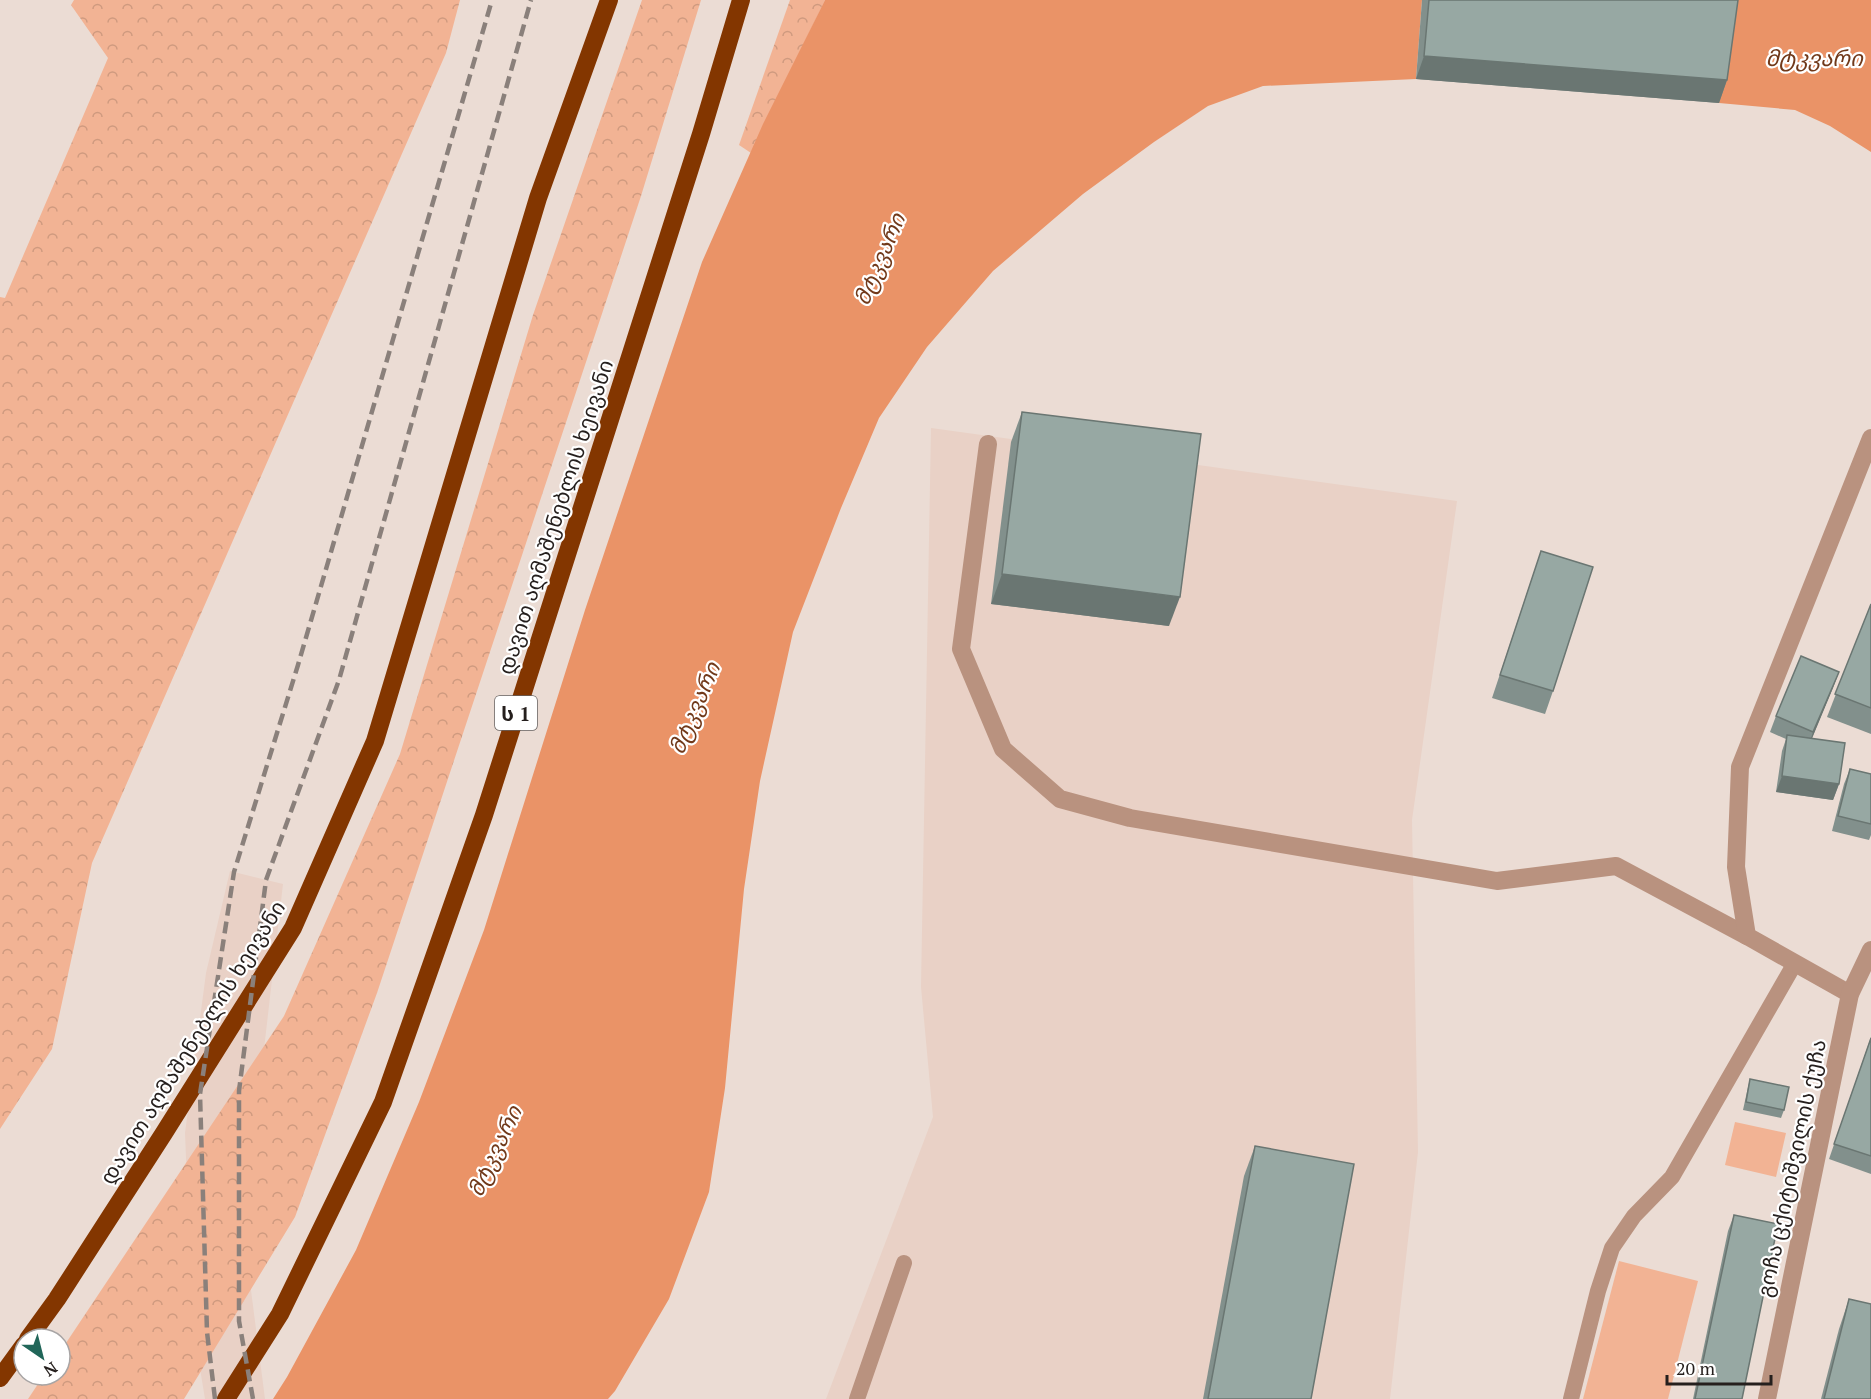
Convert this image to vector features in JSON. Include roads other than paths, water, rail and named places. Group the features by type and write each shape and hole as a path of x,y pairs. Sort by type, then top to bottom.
{"highway":[{"name":"დავით აღმაშენებლის ხეივანი","path":"37,1327 176,1115 293,928 375,741 538,198 609,0"},
{"name":"დავით აღმაშენებლის ხეივანი","path":"226,1399 280,1314 383,1102 484,815 741,0"},
{"path":"0,1378 12,1362"}],"street":[{"path":"1747,936 1736,867 1740,767 1871,438"},
{"path":"988,444 961,649 1003,749 1060,799 1130,818 1497,882 1616,866 1850,994"},
{"name":"გოჩა ცქიტიშვილის ქუჩა","path":"1767,1399 1850,994 1871,950"}],"lane":[{"path":"1571,1399 1598,1291 1612,1248 1634,1216 1672,1177 1795,963"},
{"path":"857,1399 904,1263"}],"water":[{"path":"825,0 1422,0 1416,79 1263,86 1208,106 1083,194 993,271 927,347 879,418 793,632 760,781 744,889 725,1088 709,1192 669,1299 615,1391 608,1399 273,1399 356,1250 419,1102 484,930 585,610 702,262 763,124"},
{"name":"მტკვარი","path":"1732,0 1871,0 1871,152 1830,126 1795,110 1719,103"}],"railway":[{"path":"215,1399 207,1332 200,1094 234,872 298,665 492,0"},
{"path":"253,1399 239,1321 239,1091 266,880 339,680 531,0"}]}
